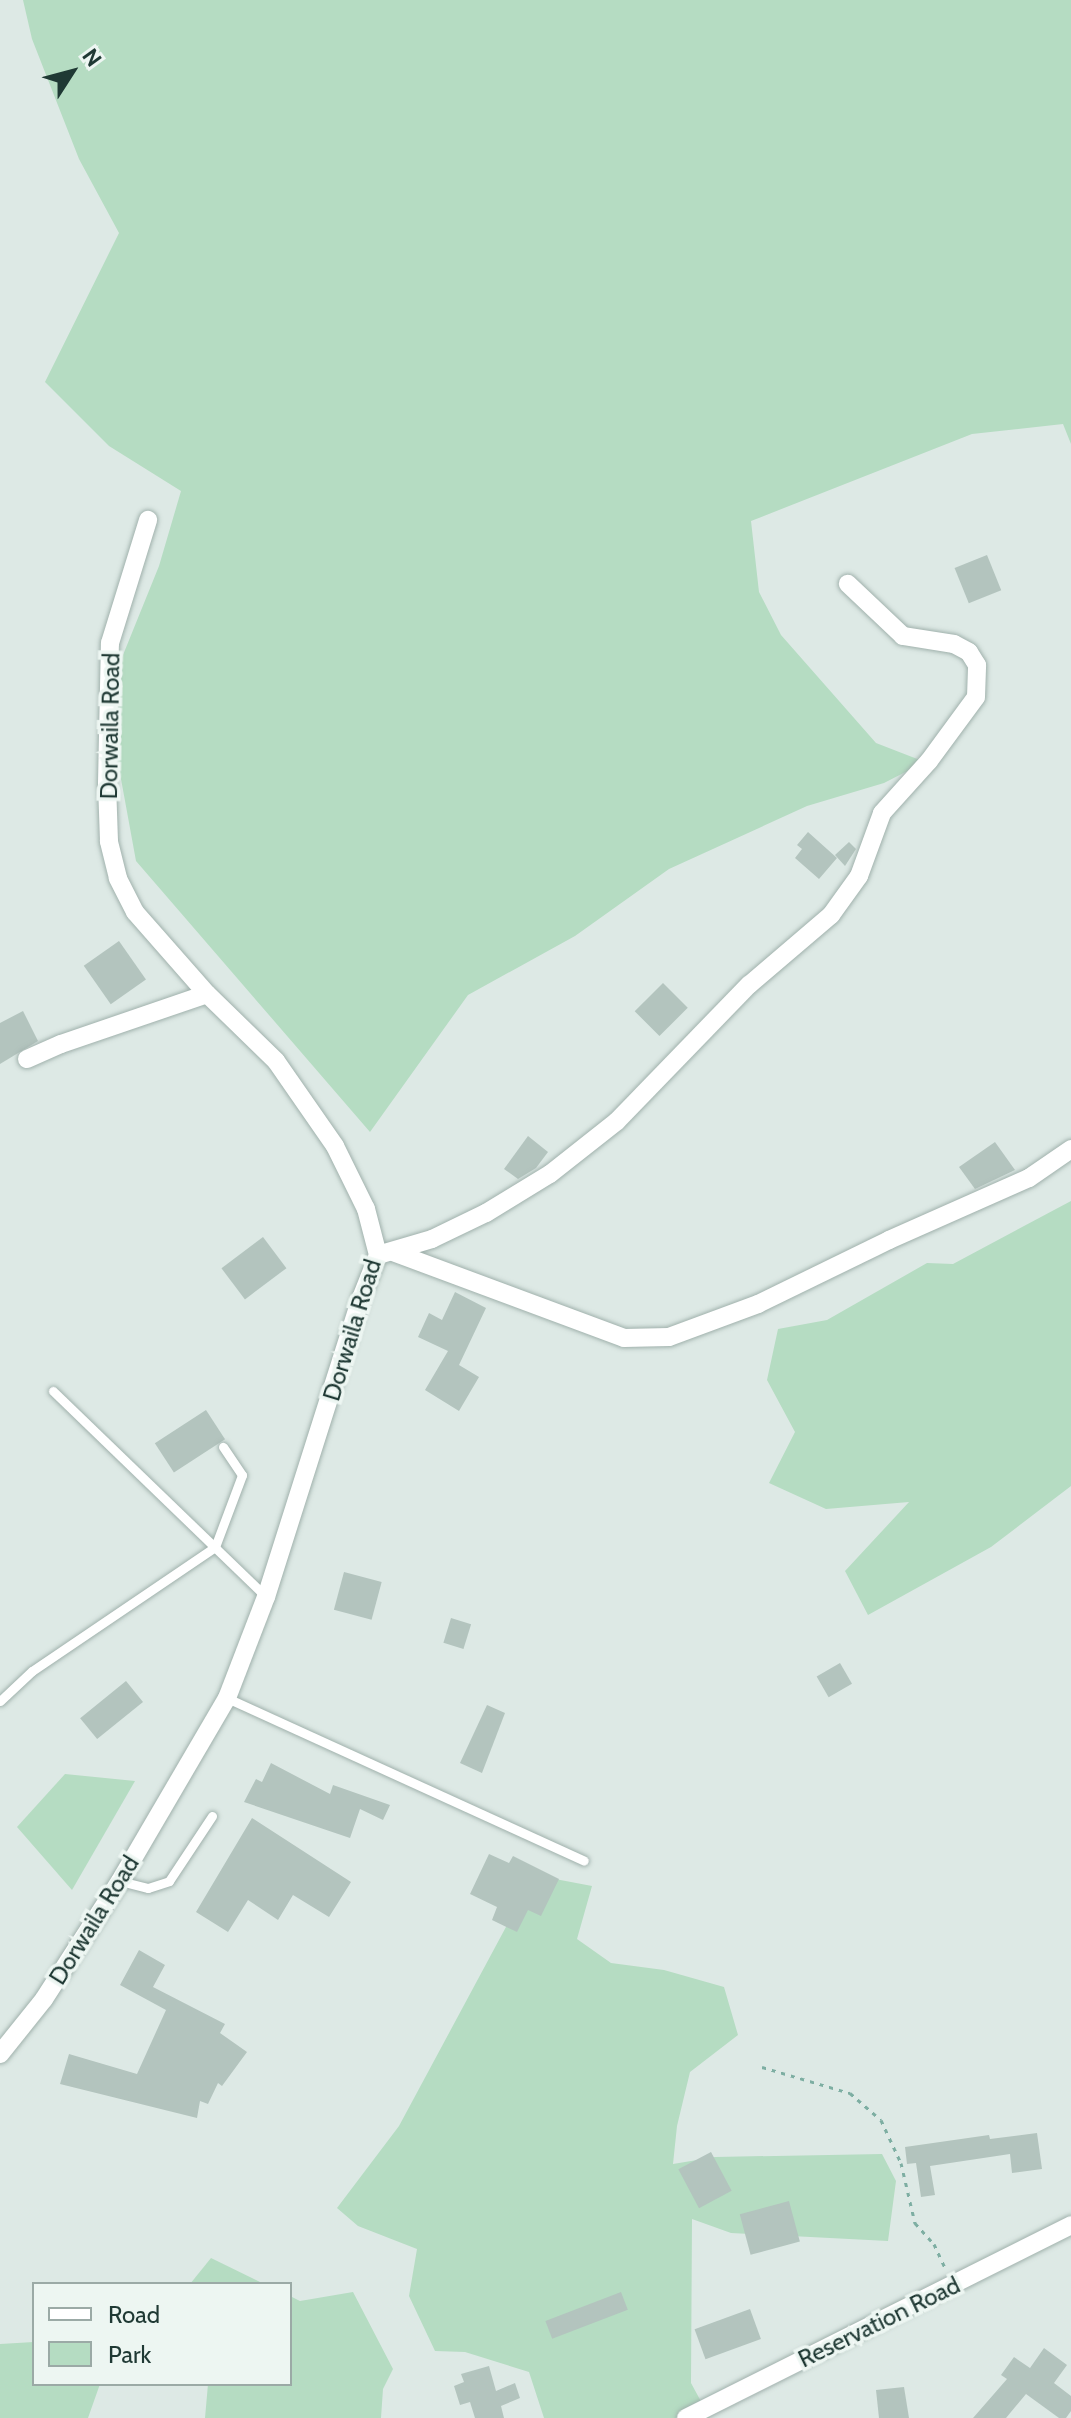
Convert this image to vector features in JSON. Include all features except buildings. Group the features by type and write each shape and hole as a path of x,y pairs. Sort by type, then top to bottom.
{"street":[{"name":"Dorwaila Road","path":"0,2054 44,1999 120,1881 227,1698 266,1597 361,1298 386,1253 335,1146 276,1061 207,994 135,912 118,878 109,841 107,783 110,643 148,520"},
{"path":"386,1253 432,1239 486,1213 550,1174 617,1121 749,985 831,915 859,876 882,813 929,761 976,697 977,665 969,652 954,644 903,636 848,584"},
{"path":"27,1059 61,1044 207,994"},
{"path":"386,1253 624,1338 669,1337 758,1304 889,1240 1029,1178 1071,1149"},
{"name":"Reservation Road","path":"686,2418 1071,2225"}],"lane":[{"path":"53,1391 266,1597"},
{"path":"0,1701 32,1671 215,1547 242,1475 223,1447"},
{"path":"227,1698 584,1861"},
{"path":"120,1881 148,1888 169,1881 212,1816"}],"path":[{"path":"762,2067 850,2093 881,2120 901,2163 915,2223 934,2244 952,2285"}],"green space":[{"path":"23,0 1071,0 1071,444 1063,424 972,434 751,521 759,592 781,635 876,743 925,762 884,783 807,806 669,869 575,936 468,995 370,1132 136,861 106,697 159,566 181,491 109,446 45,382 119,233 79,159 32,39"},
{"path":"1071,1201 1071,1486 991,1547 868,1615 845,1571 909,1502 826,1509 769,1483 795,1432 767,1380 778,1329 827,1320 927,1263 953,1264"},
{"path":"65,1774 135,1781 72,1890 17,1827"},
{"path":"534,1875 592,1886 577,1939 611,1963 664,1970 724,1987 738,2035 690,2072 677,2126 673,2164 715,2157 882,2154 896,2181 888,2241 731,2233 692,2219 691,2383 710,2418 544,2418 529,2372 465,2352 435,2351 409,2296 417,2249 358,2226 337,2208 399,2126"},
{"path":"211,2258 260,2282 192,2282"},
{"path":"353,2292 393,2369 383,2389 381,2418 205,2418 208,2386 292,2386 292,2297 300,2301"},
{"path":"32,2342 32,2386 99,2386 88,2418 0,2418 0,2344"}]}
